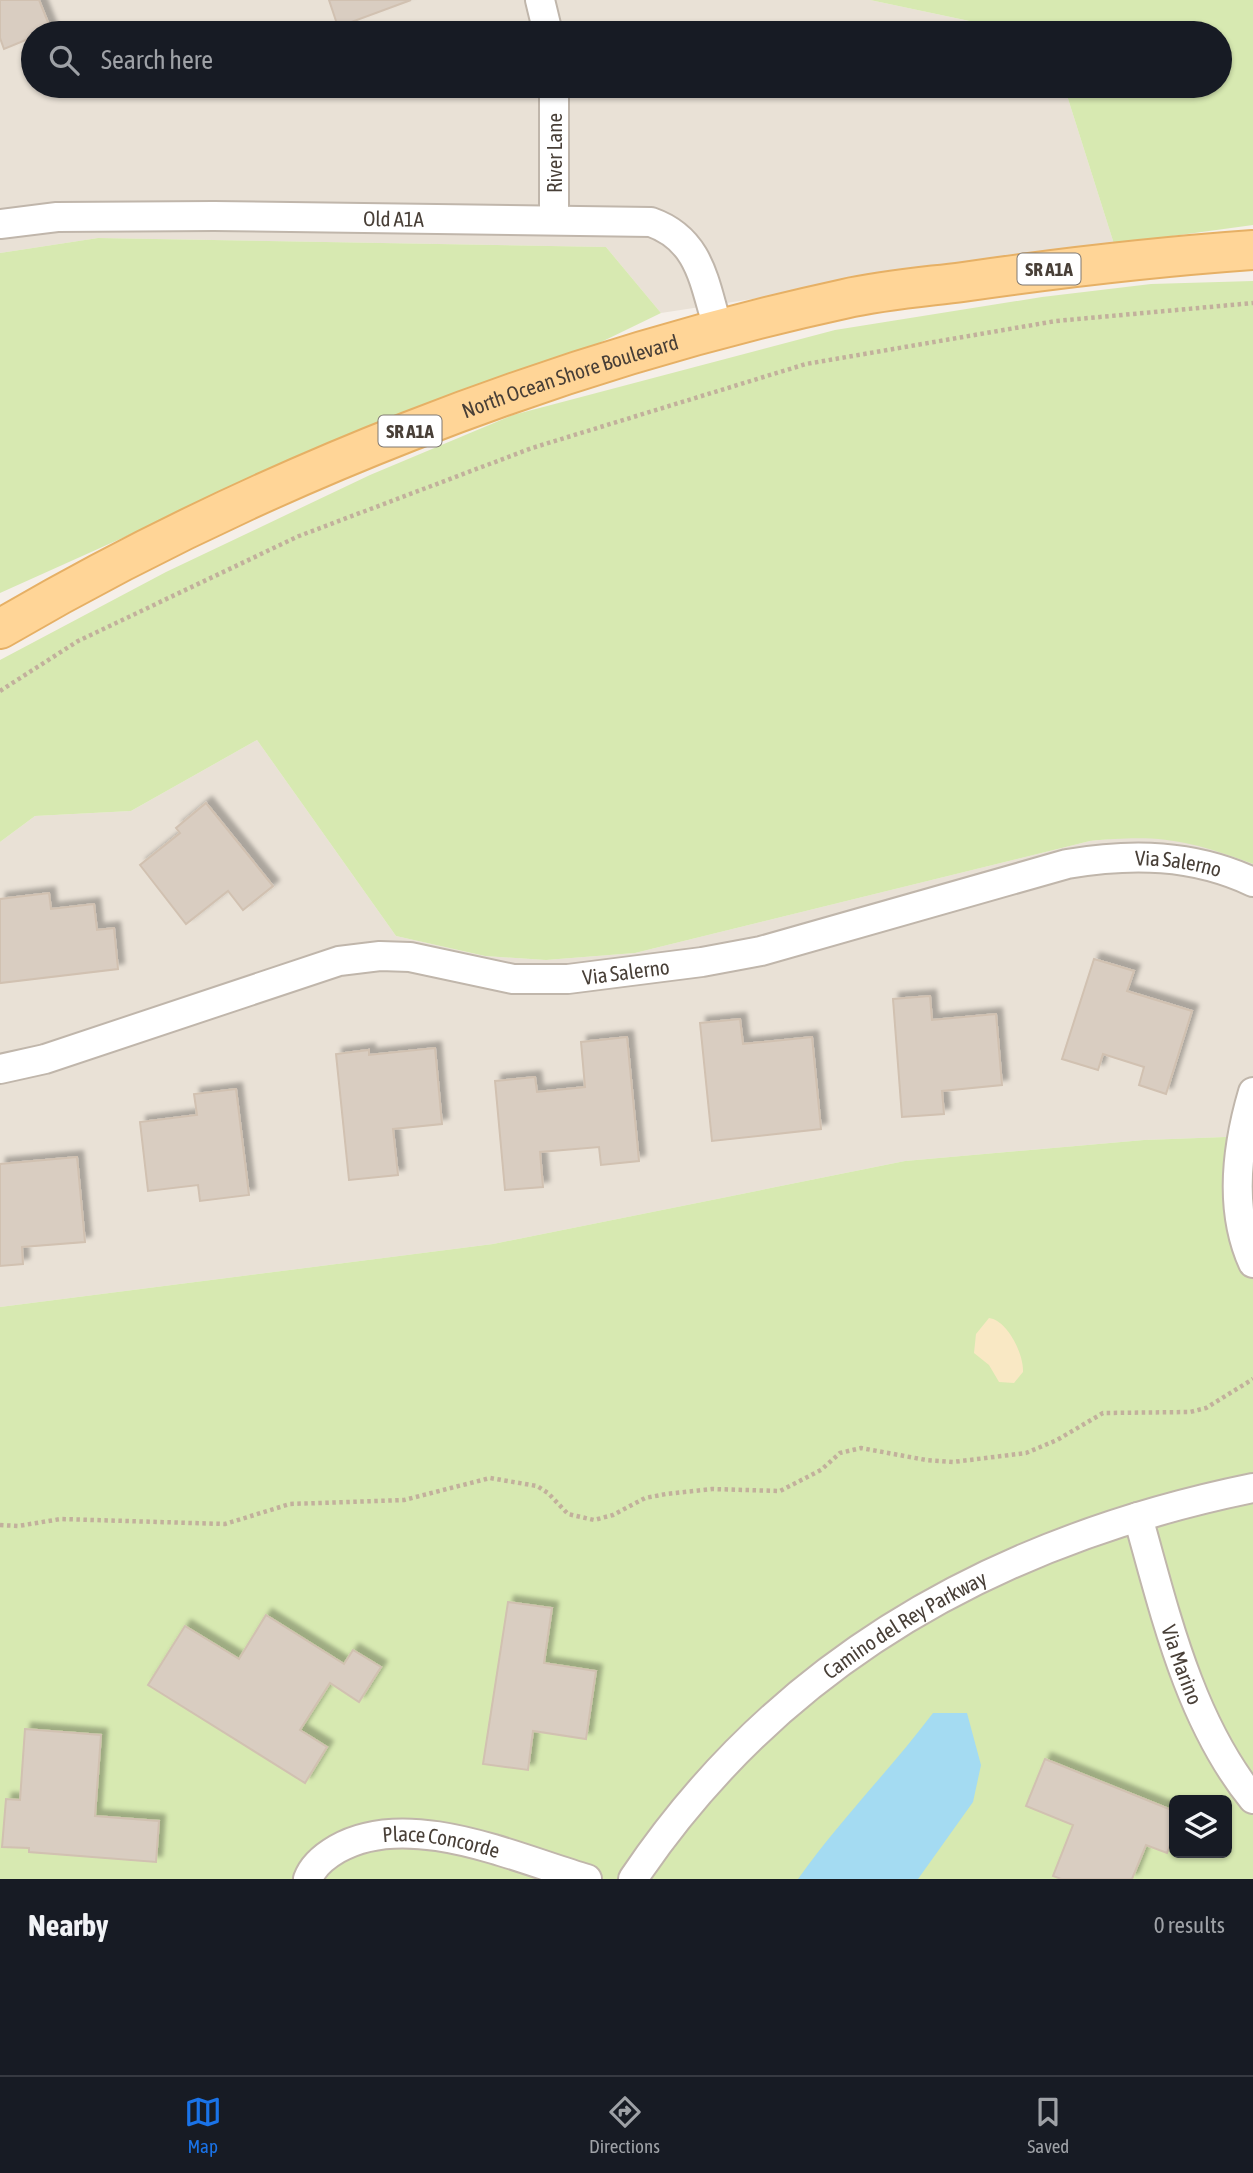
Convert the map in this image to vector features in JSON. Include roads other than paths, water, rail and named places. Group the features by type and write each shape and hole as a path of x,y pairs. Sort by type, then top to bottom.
{"main road":[{"name":"North Ocean Shore Boulevard","path":"0,629 160,542 279,486 401,435 515,394 719,331 847,298 1118,260 1253,250"}],"street":[{"path":"540,0 545,21"},
{"name":"River Lane","path":"554,98 554,220"},
{"name":"Old A1A","path":"0,224 57,217 122,216 639,221 674,233 693,250 719,331"},
{"name":"Via Salerno","path":"0,1069 45,1059 340,961 380,956 410,957 513,979 568,979 702,962 761,951 1067,864 1097,859 1125,856 1184,860 1213,866 1253,882"},
{"path":"1253,1092 1238,1169 1242,1230 1253,1263"},
{"name":"Camino del Rey Parkway","path":"633,1879 715,1774 800,1695 888,1629 964,1584 1053,1544 1138,1517 1253,1488"},
{"name":"Via Marino","path":"1138,1517 1192,1690 1216,1744 1253,1799"},
{"name":"Place Concorde","path":"308,1879 324,1857 347,1843 401,1833 468,1842 587,1879"}],"water":[{"path":"933,1713 967,1713 981,1765 973,1802 918,1879 798,1879 830,1837"}]}
